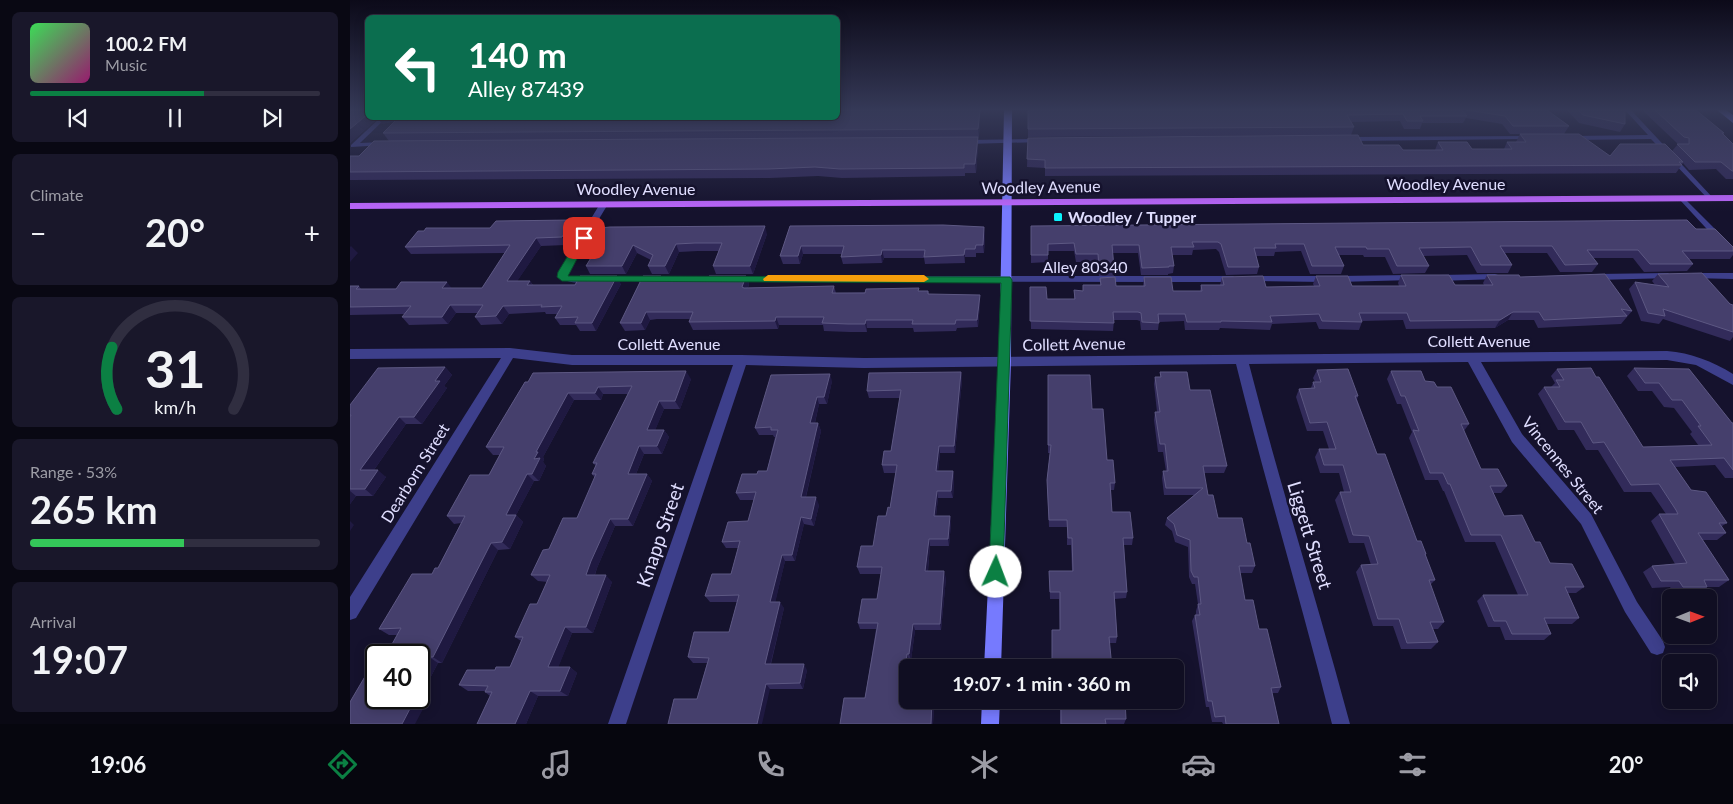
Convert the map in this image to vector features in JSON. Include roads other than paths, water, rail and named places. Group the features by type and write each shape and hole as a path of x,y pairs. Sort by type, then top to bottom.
{"main road":[{"name":"Woodley Avenue","path":"350,206 1007,203 1125,200 1733,198"}],"street":[{"path":"992,659 1005,361 1007,144"},
{"name":"Collett Avenue","path":"350,354 510,353 572,360 741,360 864,363 1241,358 1472,358 1641,356 1659,354 1679,355 1706,364 1733,380"},
{"name":"Dearborn Street","path":"350,612 510,353"},
{"name":"Liggett Street","path":"1241,358 1267,462 1311,609 1341,724"},
{"name":"Vincennes Street","path":"1472,358 1517,438 1586,519 1631,607 1658,647"},
{"name":"Knapp Street","path":"617,724 741,360"},
{"path":"990,724 991,709"}],"lane":[{"path":"352,147 394,144"},
{"path":"1659,144 1711,198"},
{"path":"1682,198 1733,252"},
{"name":"Alley 80340","path":"604,204 563,272 562,277 566,279 1006,280 1415,278"},
{"path":"1584,277 1673,276"},
{"path":"1683,276 1733,276"},
{"path":"1424,278 1504,277"}],"place":[{"name":"Woodley / Tupper","path":"1058,217"}]}
